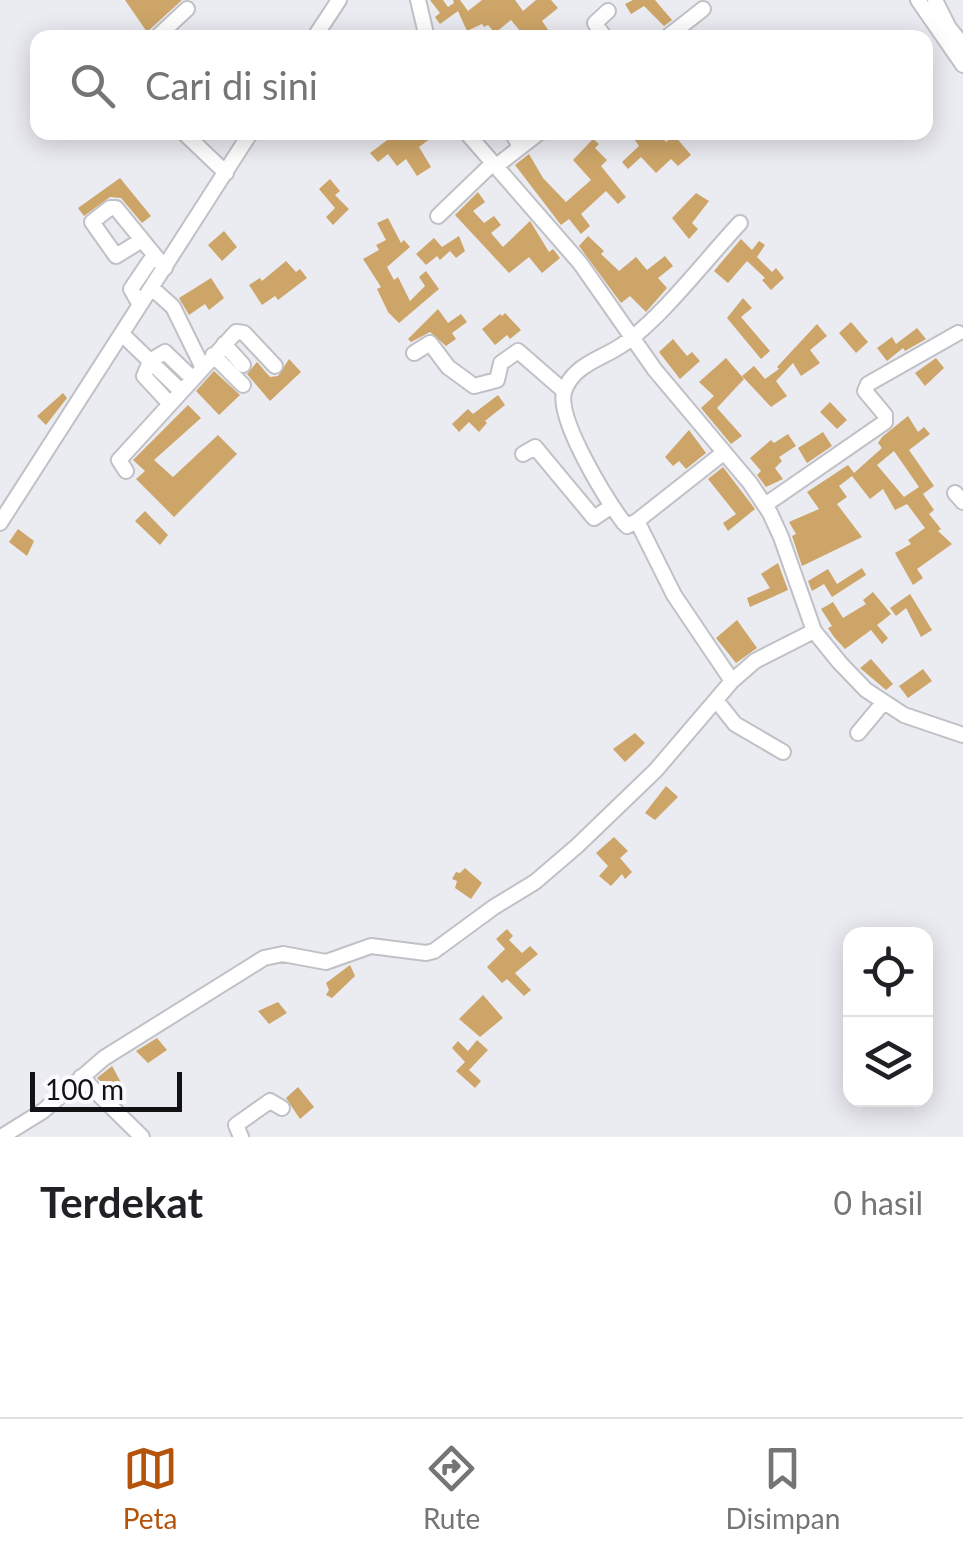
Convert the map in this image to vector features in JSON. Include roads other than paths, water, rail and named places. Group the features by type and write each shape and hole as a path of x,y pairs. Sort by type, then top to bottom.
{"street":[{"path":"319,30 339,0"},
{"path":"418,0 425,30"},
{"path":"918,0 963,65"},
{"path":"935,0 963,45"},
{"path":"165,30 187,9"},
{"path":"676,30 703,9"},
{"path":"600,30 595,23 608,11"},
{"path":"191,140 226,173"},
{"path":"0,523 246,140"},
{"path":"472,140 591,277 632,337 765,505 781,537 814,631 866,690 883,703 914,720 963,735"},
{"path":"516,140 520,147"},
{"path":"438,216 493,166 529,140"},
{"path":"722,454 637,522 626,526 588,467 566,412 564,392 578,369 632,337 740,223"},
{"path":"142,240 165,268"},
{"path":"140,305 131,288 154,256"},
{"path":"152,288 173,308 208,361 243,385"},
{"path":"126,470 119,460 236,332 244,332 275,366"},
{"path":"765,505 885,422 885,415 865,391 868,384 958,333"},
{"path":"122,334 181,391"},
{"path":"414,352 430,343 445,364 474,386 497,380 501,362 521,352 564,392"},
{"path":"170,404 144,376 150,361 165,352 243,364"},
{"path":"523,454 535,447 594,518 612,506"},
{"path":"637,522 674,595 732,680"},
{"path":"1,1137 43,1111 104,1058 274,955 326,962 371,946 426,954 434,951 494,906 535,882 578,846 656,770 732,680 766,654 814,631"},
{"path":"716,700 735,724 783,752"},
{"path":"858,733 883,703"},
{"path":"81,1077 142,1137"},
{"path":"241,1137 236,1125 239,1120 270,1101 282,1108"}]}
